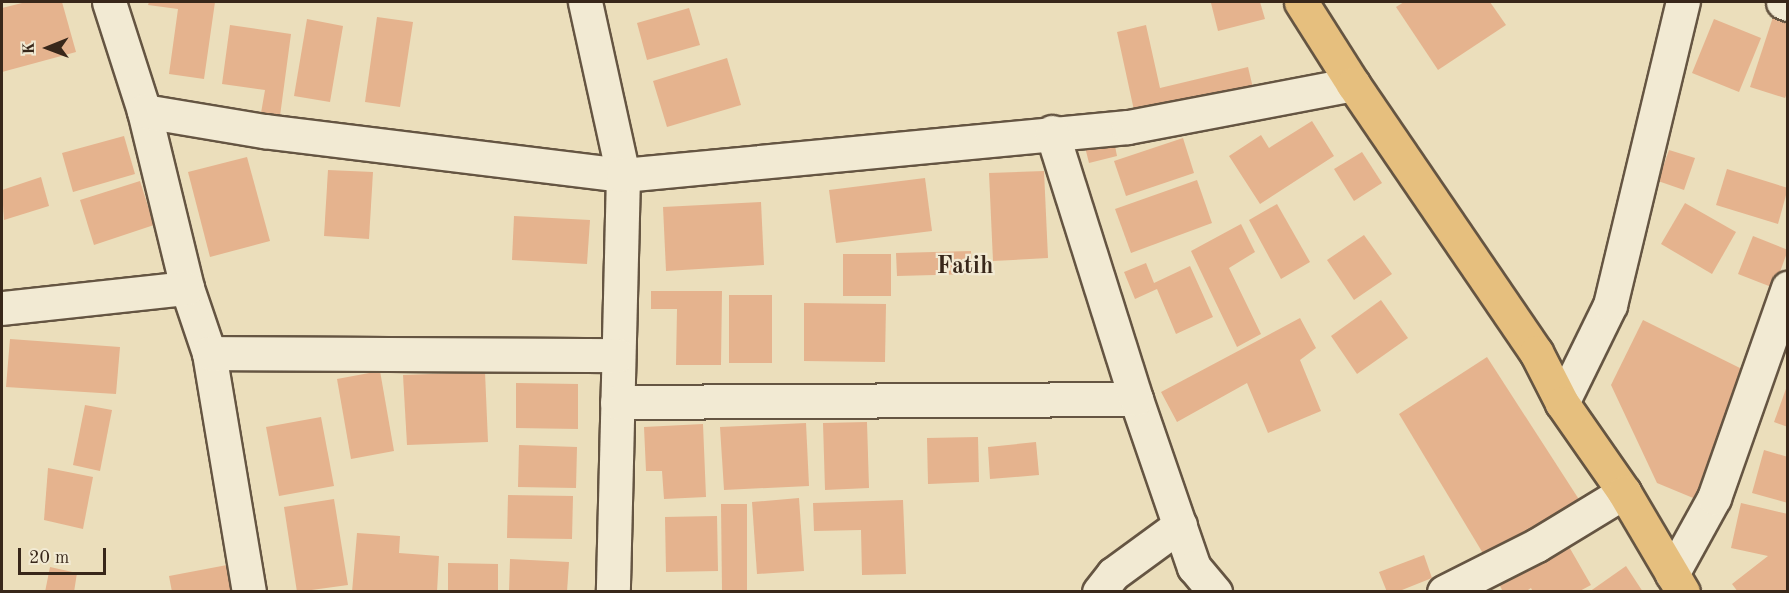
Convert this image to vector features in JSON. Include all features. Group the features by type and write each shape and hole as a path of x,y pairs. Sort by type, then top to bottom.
{"main road":[{"path":"1301,2 1353,84 1536,352 1562,403 1624,492 1678,583"}],"street":[{"path":"109,2 144,111 187,288 209,353 249,591"},
{"path":"585,2 623,175 613,591"},
{"path":"1562,403 1610,305 1683,2"},
{"path":"1783,2 1788,4"},
{"path":"144,111 264,131 623,175 1052,132 1128,127 1353,84"},
{"path":"1052,132 1136,399 1194,567 1215,591"},
{"path":"2,308 187,288"},
{"path":"1678,583 1714,498 1788,288"},
{"path":"209,353 618,355"},
{"path":"617,402 1136,399"},
{"path":"1444,591 1537,545 1624,492"},
{"path":"1099,591 1113,574 1180,525"}],"building":[{"path":"26,2 62,2 76,52 2,72 2,8"},
{"path":"149,2 215,2 204,79 169,74 178,9 148,5"},
{"path":"1260,2 1265,19 1218,31 1211,3"},
{"path":"1404,2 1490,2 1506,25 1438,70 1396,7"},
{"path":"689,8 700,45 647,60 637,23"},
{"path":"377,17 413,22 400,107 365,102"},
{"path":"1773,17 1788,22 1788,91 1785,98 1750,87"},
{"path":"307,19 343,26 330,102 294,96"},
{"path":"1714,19 1761,38 1739,92 1692,73"},
{"path":"230,25 291,34 280,116 261,113 265,90 222,84"},
{"path":"1146,25 1160,88 1248,67 1253,88 1135,115 1117,32"},
{"path":"727,58 741,105 667,127 653,81"},
{"path":"1312,121 1334,156 1260,204 1229,156 1261,135 1269,148"},
{"path":"124,136 135,174 73,192 62,153"},
{"path":"1113,136 1117,156 1089,163 1084,143"},
{"path":"1183,138 1194,173 1126,196 1114,161"},
{"path":"1669,150 1695,158 1684,190 1658,181"},
{"path":"1362,152 1382,183 1354,201 1334,169"},
{"path":"247,157 270,241 210,257 188,172"},
{"path":"1727,169 1788,188 1778,224 1716,205"},
{"path":"328,170 373,172 369,239 324,236"},
{"path":"1044,171 1048,258 993,261 989,173"},
{"path":"41,177 49,206 4,220 2,190"},
{"path":"925,178 932,231 836,243 829,190"},
{"path":"1197,180 1212,223 1131,253 1115,209"},
{"path":"140,181 154,225 94,245 80,200"},
{"path":"761,202 764,265 666,271 663,207"},
{"path":"1685,203 1736,232 1712,274 1661,244"},
{"path":"1277,204 1310,262 1281,279 1249,220"},
{"path":"514,216 590,220 587,264 512,260"},
{"path":"1241,224 1255,252 1229,268 1261,334 1237,347 1191,251"},
{"path":"1364,235 1392,274 1354,300 1327,260"},
{"path":"1753,236 1788,250 1774,288 1738,274"},
{"path":"971,251 972,274 897,276 896,253"},
{"path":"843,254 891,254 891,296 843,296"},
{"path":"1146,263 1154,283 1190,266 1213,317 1176,334 1157,289 1135,299 1124,272"},
{"path":"651,291 722,291 721,365 676,365 677,309 651,309"},
{"path":"729,295 772,295 772,363 729,363"},
{"path":"1381,300 1408,338 1357,374 1331,336"},
{"path":"804,303 886,304 885,362 804,361"},
{"path":"1300,318 1316,348 1300,360 1321,411 1268,433 1247,383 1177,422 1161,392"},
{"path":"1643,320 1744,370 1698,500 1657,483 1611,385"},
{"path":"10,339 120,347 116,394 6,387"},
{"path":"1487,357 1580,501 1484,555 1399,414"},
{"path":"380,371 394,451 351,459 337,379"},
{"path":"485,372 488,442 407,445 403,375"},
{"path":"516,383 578,384 578,429 516,428"},
{"path":"1788,386 1788,427 1774,422"},
{"path":"85,405 112,410 100,471 73,465"},
{"path":"321,417 334,486 279,496 266,427"},
{"path":"867,422 869,488 825,490 823,423"},
{"path":"806,423 809,486 724,490 720,427"},
{"path":"703,424 706,497 664,499 662,471 646,471 644,427"},
{"path":"978,437 979,482 928,484 927,438"},
{"path":"1036,442 1039,475 990,479 988,447"},
{"path":"519,445 577,447 576,488 518,487"},
{"path":"1764,450 1788,457 1788,503 1752,493"},
{"path":"48,468 93,477 83,529 44,520"},
{"path":"508,495 573,496 572,539 507,538"},
{"path":"799,498 804,571 757,574 752,502"},
{"path":"334,499 348,585 297,592 284,507"},
{"path":"903,500 906,574 862,575 861,530 814,531 813,503"},
{"path":"1741,503 1788,514 1788,592 1738,592 1732,584 1768,556 1731,548"},
{"path":"721,504 747,504 747,590 722,591"},
{"path":"717,516 718,571 666,572 665,517"},
{"path":"357,533 400,536 399,553 439,556 437,592 352,592"},
{"path":"1568,545 1591,585 1578,592 1533,592 1531,588 1525,592 1503,592 1499,584"},
{"path":"1424,555 1432,578 1397,592 1387,592 1379,572"},
{"path":"510,559 569,562 567,592 509,592"},
{"path":"448,563 498,564 498,592 448,592"},
{"path":"227,565 232,592 172,592 169,576"},
{"path":"1626,566 1643,592 1589,592"},
{"path":"50,567 77,573 74,592 45,592"}],"district":[{"name":"Fatih","path":"965,268"}]}
